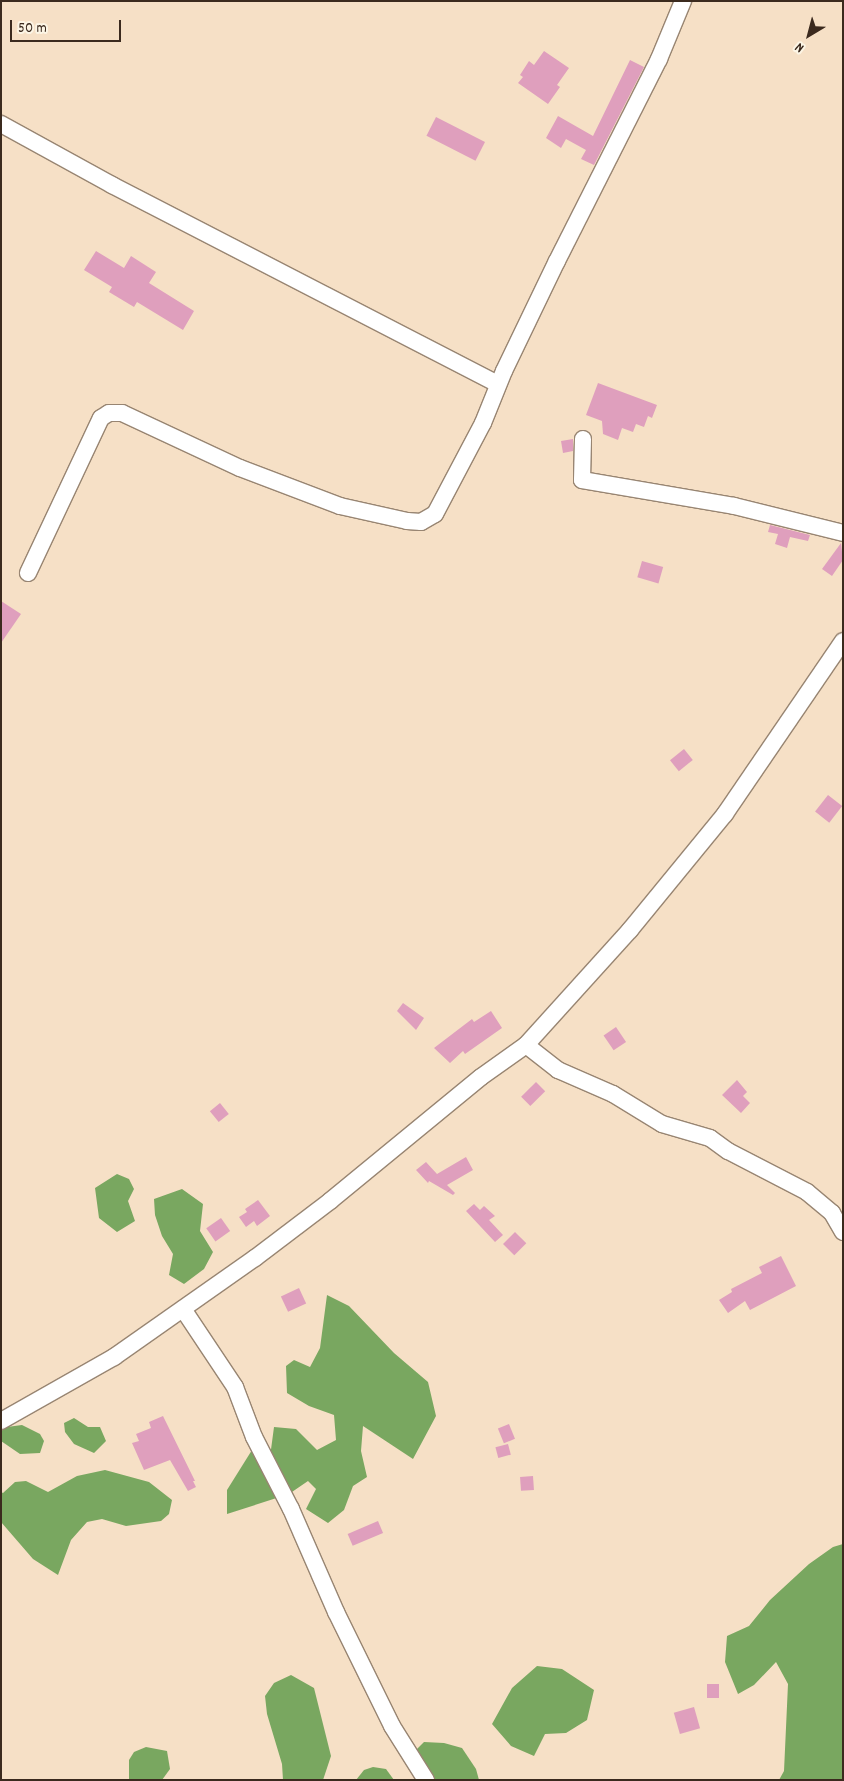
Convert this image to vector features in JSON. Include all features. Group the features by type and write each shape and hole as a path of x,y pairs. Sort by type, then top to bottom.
{"street":[{"path":"28,574 101,418 109,413 122,413 240,468 340,506 421,522 429,519 440,507 483,422 498,384 659,59 683,1"},
{"path":"1,124 112,185 498,384"},
{"path":"583,439 582,480 734,506 843,534"},
{"path":"1,1421 114,1357 183,1309 330,1202 481,1077 526,1045 630,930 724,814 843,641"},
{"path":"526,1045 558,1070 613,1094 662,1124 710,1138 728,1151 807,1192 832,1213 843,1232"},
{"path":"183,1309 235,1387 254,1437 291,1509 336,1612 392,1726 426,1780"}],"green space":[{"path":"117,1174 129,1179 134,1189 128,1201 135,1221 117,1232 99,1218 95,1188"},
{"path":"182,1189 203,1204 200,1231 213,1252 204,1269 184,1284 169,1275 173,1254 162,1236 155,1215 154,1199"},
{"path":"327,1295 349,1306 394,1353 428,1382 436,1416 413,1459 363,1426 361,1451 367,1477 353,1486 344,1510 328,1523 306,1509 316,1489 308,1481 289,1494 227,1514 227,1490 252,1450 270,1457 274,1427 296,1429 317,1450 336,1440 334,1415 309,1406 287,1393 286,1366 294,1360 310,1367 320,1348"},
{"path":"74,1418 88,1427 100,1427 106,1441 94,1453 74,1444 65,1432 64,1423"},
{"path":"22,1425 40,1434 44,1441 40,1453 20,1454 1,1441 1,1431 7,1427"},
{"path":"105,1470 149,1482 172,1500 169,1514 161,1521 126,1526 102,1519 87,1522 71,1540 58,1575 33,1559 1,1522 1,1492 3,1493 15,1482 26,1481 48,1492 77,1476"},
{"path":"843,1544 843,1780 779,1780 784,1771 788,1684 776,1662 754,1685 738,1694 725,1662 727,1636 749,1626 770,1600 809,1564 833,1547"},
{"path":"537,1666 562,1669 594,1690 587,1720 566,1733 545,1734 534,1756 511,1746 492,1724 512,1688"},
{"path":"291,1675 314,1688 331,1756 323,1780 283,1780 282,1764 267,1714 265,1696 274,1683"},
{"path":"424,1742 444,1743 462,1748 476,1769 479,1780 434,1780 416,1750"},
{"path":"146,1747 167,1751 170,1769 162,1780 129,1780 129,1760 134,1752"},
{"path":"373,1767 386,1769 394,1780 356,1780 364,1770"}],"building":[{"path":"544,51 569,68 557,85 560,87 548,104 518,83 523,77 520,75 529,61 534,65"},
{"path":"630,60 644,67 594,165 581,159 586,150 566,139 561,148 546,138 558,116 593,136"},
{"path":"436,117 485,142 475,161 426,136"},
{"path":"96,251 124,268 131,256 156,272 149,283 194,311 183,330 137,302 134,307 109,292 112,287 84,270"},
{"path":"598,383 657,405 652,418 648,416 644,427 636,424 633,432 622,428 618,440 603,434 602,421 586,415"},
{"path":"573,439 573,451 563,453 561,441"},
{"path":"770,525 810,535 808,541 790,537 787,548 775,544 778,534 768,532"},
{"path":"841,543 843,560 832,576 822,569"},
{"path":"642,561 663,567 658,583 637,577"},
{"path":"1,601 21,614 1,643"},
{"path":"684,749 693,760 679,771 670,760"},
{"path":"828,795 842,806 829,823 815,812"},
{"path":"403,1003 424,1018 416,1030 397,1011"},
{"path":"491,1011 502,1028 465,1054 463,1051 450,1063 434,1048 472,1019 474,1022"},
{"path":"616,1027 626,1042 614,1050 604,1035"},
{"path":"737,1080 747,1092 743,1096 750,1103 741,1113 722,1095"},
{"path":"536,1082 545,1091 530,1106 521,1097"},
{"path":"220,1103 229,1114 219,1122 210,1111"},
{"path":"466,1157 473,1170 447,1185 455,1193 453,1195 429,1181 428,1183 416,1170 426,1162 437,1174"},
{"path":"258,1200 270,1216 257,1226 254,1221 246,1227 239,1217 247,1212 245,1209"},
{"path":"474,1204 480,1210 484,1206 495,1216 489,1220 503,1235 495,1242 466,1211"},
{"path":"221,1218 230,1231 215,1241 206,1228"},
{"path":"515,1232 526,1243 514,1255 503,1244"},
{"path":"781,1256 796,1286 750,1310 745,1301 728,1313 719,1300 732,1292 731,1289 762,1273 759,1267"},
{"path":"299,1288 306,1303 288,1312 281,1296"},
{"path":"163,1416 195,1481 193,1481 196,1487 188,1491 170,1460 144,1470 132,1443 139,1441 136,1434 151,1428 149,1422"},
{"path":"509,1424 515,1439 504,1443 498,1428"},
{"path":"508,1444 511,1455 498,1458 495,1447"},
{"path":"533,1476 534,1490 521,1491 520,1477"},
{"path":"378,1521 383,1533 353,1546 348,1534"},
{"path":"707,1684 719,1684 719,1698 707,1698"},
{"path":"694,1707 700,1728 680,1734 674,1713"}]}
